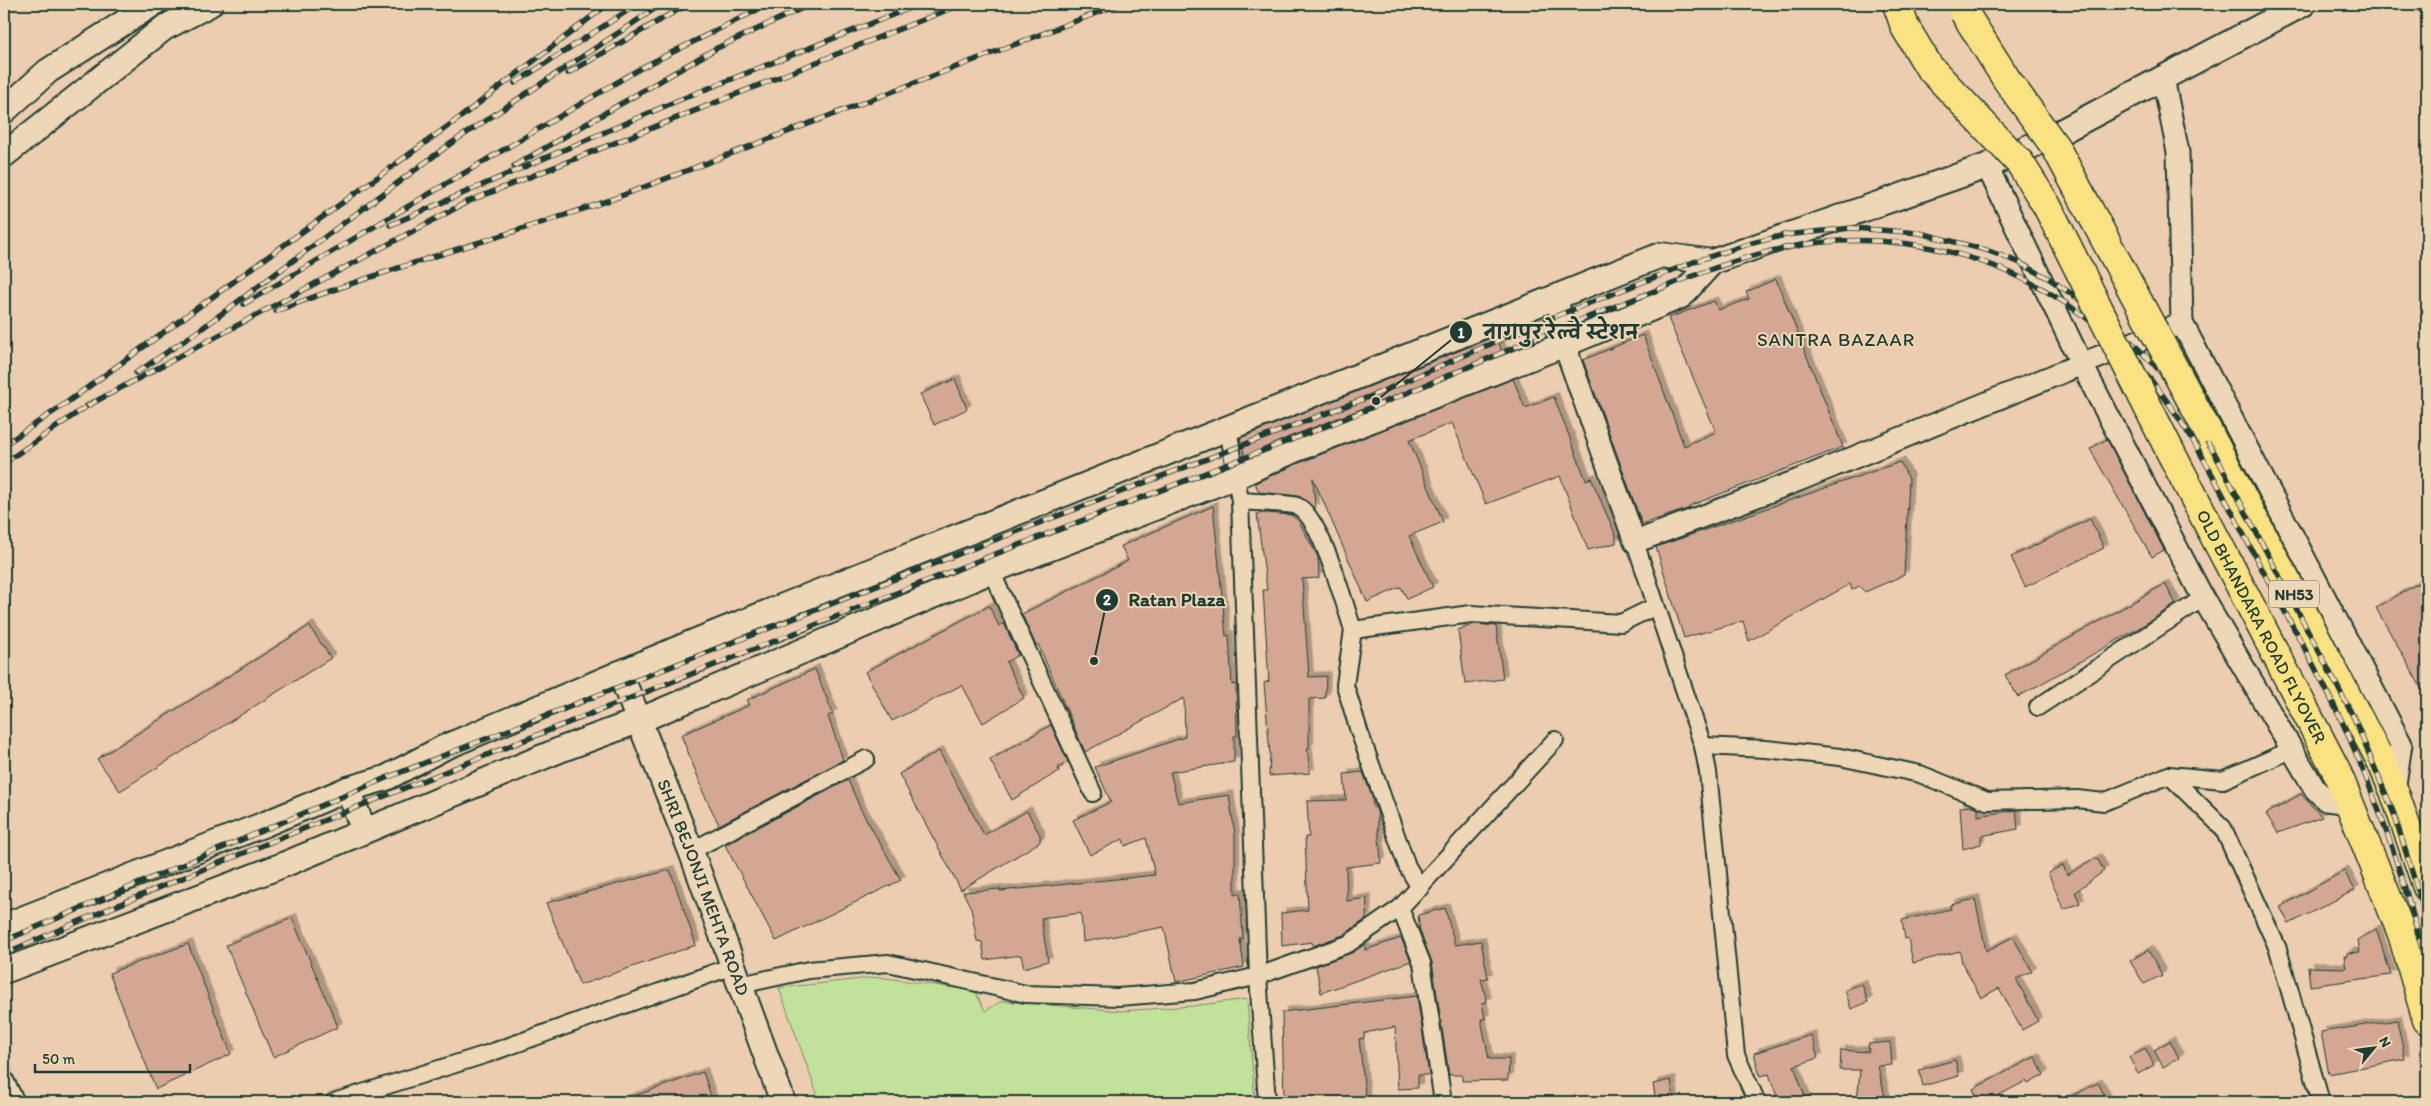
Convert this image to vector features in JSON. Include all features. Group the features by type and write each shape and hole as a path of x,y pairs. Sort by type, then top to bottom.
{"highway":[{"name":"NH53","path":"1962,8 2007,80 2056,148 2206,428 2381,761 2394,791 2427,887"},
{"name":"OLD BHANDARA ROAD FLYOVER","path":"1901,15 1929,67 2020,163 2047,206 2170,451 2336,770 2402,934 2427,1020"}],"main road":[{"path":"4,111 48,71 153,4"},
{"path":"4,155 164,28 210,4"},
{"path":"4,926 265,824 348,789 386,778 443,748 620,673 1228,427 1661,255 1712,262 1987,166 2055,135 2303,4"},
{"path":"4,970 283,865 562,749 638,722 991,571 1238,476 1294,450 1568,343 1682,296 1712,262"},
{"name":"SHRI BEJONJI MEHTA ROAD","path":"620,673 691,851 783,1102"},
{"path":"348,789 364,832"}],"street":[{"path":"2163,78 2178,152 2182,323 2401,744 2394,791"},
{"path":"1987,166 2081,363 2203,598 2315,789 2326,800 2350,803"},
{"path":"1556,297 1568,343 1569,358 1635,542 1703,746 1708,772 1736,1055 1757,1102"},
{"path":"1635,542 1799,480 2182,323"},
{"path":"1228,427 1238,476 1240,501 1258,976 1267,1102"},
{"path":"1240,501 1297,506 1307,515 1316,528 1338,582 1353,630 1344,685 1407,866 1420,888"},
{"path":"991,571 1092,793"},
{"path":"2038,707 2203,598"},
{"path":"1353,630 1470,614 1621,623 1656,606"},
{"path":"334,1102 736,975 888,963 1035,994 1118,997 1195,991 1258,976 1348,944 1400,908 1555,740"},
{"path":"1703,746 1766,749 1840,757 1920,774 1987,801 2077,799 2104,802 2169,775 2223,780 2291,750"},
{"path":"691,851 866,759"},
{"path":"2169,775 2223,828 2278,949 2322,1102"},
{"path":"1400,908 1422,963 1443,1102"},
{"path":"4,1078 16,1102"}],"green space":[{"path":"879,977 975,991 985,1011 1002,1001 1121,1011 1192,1006 1247,999 1255,1102 820,1102 779,988"}],"building":[{"path":"1776,279 1843,447 1689,506 1690,508 1642,524 1583,360 1643,335 1684,446 1716,432 1668,318 1714,301 1718,310 1749,299 1746,292"},
{"path":"1496,336 1503,354 1289,437 1245,457 1240,438"},
{"path":"955,379 967,409 934,425 920,394"},
{"path":"1513,379 1525,408 1554,397 1586,480 1591,478 1616,536 1616,543 1588,550 1560,476 1486,504 1452,423 1409,440 1443,522 1409,536 1433,587 1407,599 1401,587 1367,602 1313,478 1315,509 1299,496 1259,492 1255,483 1299,463"},
{"path":"2107,439 2164,550 2152,557 2090,449"},
{"path":"1900,462 1909,479 1904,575 1865,592 1859,586 1852,590 1850,584 1749,641 1743,621 1684,638 1656,547"},
{"path":"1213,506 1226,636 1229,635 1232,685 1236,684 1237,736 1234,736 1234,762 1170,772 1178,803 1229,795 1235,835 1235,894 1240,893 1243,939 1240,939 1244,967 1176,982 1164,927 1083,942 1081,913 1041,918 1048,961 1024,968 1021,955 985,960 982,942 977,941 971,908 963,892 1000,889 1000,891 1155,875 1146,838 1125,846 1123,839 1090,855 1073,820 1111,802 1095,767 1185,737 1184,698 1085,752 1038,644 1036,646 1022,614 1128,561 1121,546"},
{"path":"1257,514 1291,515 1298,520 1318,557 1319,578 1302,579 1309,677 1326,676 1325,698 1309,699 1309,748 1307,748 1310,773 1269,776 1270,754 1264,683 1269,681 1263,590 1267,590"},
{"path":"2090,519 2104,548 2025,587 2011,557"},
{"path":"2427,578 2427,698 2376,608"},
{"path":"2165,584 2176,604 2139,628 2018,697 2005,675"},
{"path":"989,606 999,626 1004,623 1018,655 1006,662 1024,698 983,723 962,685 892,721 865,672"},
{"path":"1475,624 1496,626 1503,679 1465,684 1458,630"},
{"path":"309,626 331,658 120,791 97,759"},
{"path":"815,669 833,714 828,716 843,760 719,825 701,788 681,735 750,705 747,700"},
{"path":"1051,725 1068,762 1058,768 1059,771 1012,800 990,760"},
{"path":"939,751 984,835 1027,811 1040,835 1040,842 961,890 899,774"},
{"path":"1363,772 1372,797 1373,807 1377,811 1381,863 1346,867 1347,901 1367,898 1366,919 1343,935 1313,946 1312,942 1282,946 1281,913 1308,910 1305,837 1309,837 1307,801 1346,800 1344,774"},
{"path":"848,780 861,810 901,880 776,941 725,845"},
{"path":"2301,794 2322,817 2278,833 2266,814"},
{"path":"1973,806 1978,808 1978,816 2016,810 2018,829 1981,836 1981,844 1963,849 1960,807"},
{"path":"2097,858 2104,871 2075,892 2080,903 2064,910 2048,873 2063,865 2067,875"},
{"path":"670,870 696,945 580,985 546,903"},
{"path":"2344,871 2355,890 2289,924 2280,907"},
{"path":"1975,899 1986,951 2013,937 2032,971 2016,979 2038,1021 2022,1030 1999,988 1981,998 1962,963 1960,951 1913,963 1908,938 1905,939 1902,920 1951,909 1950,905"},
{"path":"1445,908 1455,945 1481,941 1488,978 1481,979 1487,1002 1482,1003 1485,1019 1481,1019 1489,1059 1509,1059 1508,1080 1462,1081 1462,1075 1449,1075 1432,962 1420,931 1418,915"},
{"path":"292,918 338,1027 273,1057 226,945"},
{"path":"2376,929 2391,975 2310,986 2308,967 2346,968 2344,956 2347,956 2347,953 2360,952 2358,940"},
{"path":"1401,938 1411,961 1321,993 1316,966 1351,953 1365,944 1365,950"},
{"path":"188,944 231,1054 156,1089 109,973"},
{"path":"2148,950 2162,975 2144,984 2130,961"},
{"path":"1862,984 1868,1002 1851,1009 1845,990"},
{"path":"1417,996 1429,1075 1418,1075 1418,1088 1398,1089 1395,1027 1364,1033 1364,1038 1359,1039 1366,1102 1284,1102 1282,1012"},
{"path":"2397,1020 2405,1059 2329,1074 2321,1032"},
{"path":"1811,1035 1818,1058 1794,1066 1807,1102 1779,1102 1769,1074 1760,1076 1754,1053"},
{"path":"2170,1041 2179,1058 2163,1067 2154,1050"},
{"path":"1890,1042 1892,1065 1878,1066 1886,1102 1857,1102 1860,1070 1840,1070 1841,1050 1869,1052 1868,1044"},
{"path":"2145,1048 2154,1065 2138,1074 2129,1057"},
{"path":"2035,1057 2044,1075 2028,1084 2026,1081 1986,1102 1979,1102 1973,1089"},
{"path":"1955,1060 1959,1076 1923,1086 1919,1070"},
{"path":"703,1072 713,1102 623,1102 623,1100"},
{"path":"1671,1080 1674,1099 1656,1102 1653,1084"},
{"path":"2098,1083 2108,1102 2060,1102"}],"railway":[{"path":"4,445 62,406 462,116 608,4"},
{"path":"515,83 638,4"},
{"path":"136,373 197,332 450,144 662,4"},
{"path":"568,73 688,4"},
{"path":"244,304 641,68 769,4"},
{"path":"514,166 715,49 811,4"},
{"path":"390,225 679,100 920,4"},
{"path":"87,406 467,202 962,4"},
{"path":"276,311 401,267 613,199 1120,4"},
{"path":"4,941 386,778 992,541 1374,395 1536,324 1696,261 1752,243 1785,235 1852,228 1920,233 1986,250 2018,262 2048,278 2104,316 2153,363 2174,389 2214,452 2354,718 2394,814 2427,920"},
{"path":"4,954 190,875 377,799 989,556 1326,426 1585,318 1687,278 1725,264 1785,248 1833,241 1881,241 1930,247 1954,253 2000,268 2043,289 2103,331 2138,365 2156,386 2188,432 2216,481 2335,706 2358,757 2392,847 2411,907 2427,969"},
{"path":"4,463 93,402"}],"place":[{"name":"नागपुर रेल्वे स्टेशन","path":"1376,401"},
{"name":"Ratan Plaza","path":"1094,661"}],"district":[{"name":"SANTRA BAZAAR","path":"1836,339"}]}
